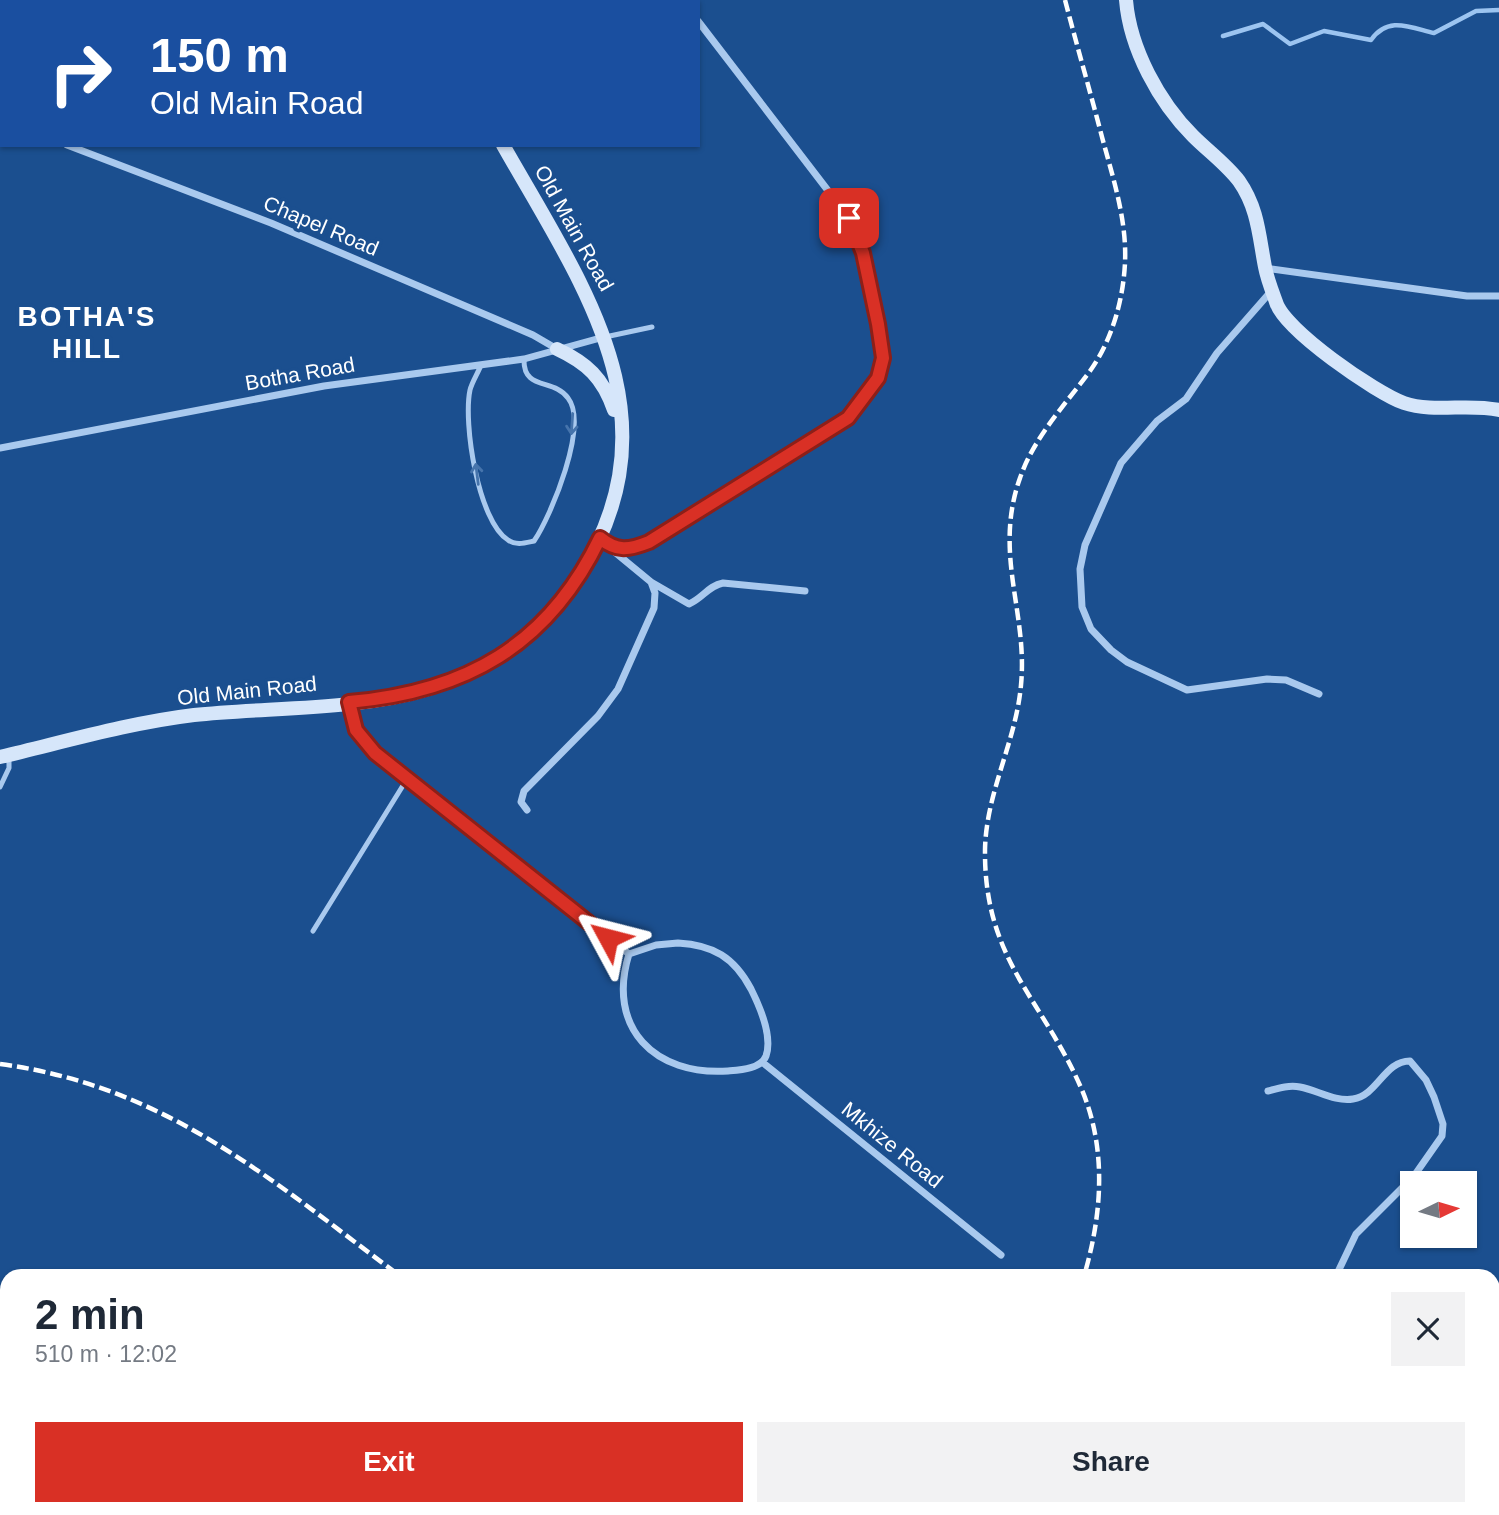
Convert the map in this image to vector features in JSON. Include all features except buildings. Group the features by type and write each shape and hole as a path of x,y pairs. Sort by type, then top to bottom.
{"main road":[{"path":"1126,0 1127,15 1147,70 1172,113 1238,180 1251,202 1263,243 1265,268 1279,310 1287,321 1303,336 1384,393 1404,403 1424,407 1467,405 1499,410"},
{"name":"Old Main Road","path":"4,756 74,738 192,716 389,698 426,690 473,673 501,657 552,614 588,562 600,539 614,504 623,438 617,381 605,337 591,301 504,147"},
{"path":"557,349 589,366 600,377 609,394 623,438"}],"street":[{"path":"600,539 620,550 649,542 848,418 878,378 883,358 863,253 849,218 700,24"},
{"name":"Chapel Road","path":"72,147 271,223 533,335 557,349"},
{"path":"1265,268 1467,296 1499,296"},
{"path":"1273,289 1217,353 1186,399 1151,428 1121,463 1085,545 1080,569 1082,607 1091,629 1111,650 1127,662 1187,690 1268,679 1286,680 1320,694"},
{"name":"Botha Road","path":"0,448 324,386 524,359 605,337"},
{"path":"600,539 651,583 689,604 699,600 711,586 723,583 805,591"},
{"path":"527,810 521,802 524,791 598,716 618,689 654,608 655,593 651,583"},
{"path":"349,702 356,730 375,753 629,954"},
{"path":"678,943 703,944 716,949 733,964 750,987 763,1017 768,1045 766,1058 741,1070 711,1072 688,1070 657,1056 633,1031 624,1002 622,977 629,954 656,945 678,943"},
{"path":"1268,1091 1289,1086 1344,1099 1355,1099 1369,1092 1394,1065 1410,1061 1426,1080 1434,1097 1443,1125 1442,1136 1414,1176 1356,1234 1339,1269"},
{"name":"Mkhize Road","path":"762,1062 1001,1255"}],"lane":[{"path":"605,337 652,327"},
{"path":"481,365 470,390 469,415 479,490 499,533 510,542 522,544 534,541 542,529 563,481 573,408 562,392 530,379 525,373 524,359"},
{"path":"0,787 9,768 4,756"},
{"path":"313,931 407,779"}],"waterway":[{"path":"1223,36 1263,24 1290,44 1324,31 1371,40 1384,28 1392,26 1408,26 1434,33 1476,11 1499,10"}],"railway":[{"path":"1065,0 1118,199 1124,231 1124,277 1115,320 1098,359 1033,449 1020,478 1013,506 1010,558 1020,633 1021,685 1013,727 990,808 985,850 987,888 994,922 1005,951 1067,1058 1090,1113 1099,1183 1095,1230 1086,1269"},
{"path":"0,1064 60,1075 114,1093 165,1115 214,1142 261,1173 391,1269"}],"district":[{"name":"BOTHA'S HILL","path":"87,332"}],"route":[{"path":"608,938 375,753 356,730 350,715 349,702 389,698 426,690 473,673 501,657 552,614 588,562 600,538 620,550 649,542 848,418 878,378 883,358 863,253 849,218"}]}
